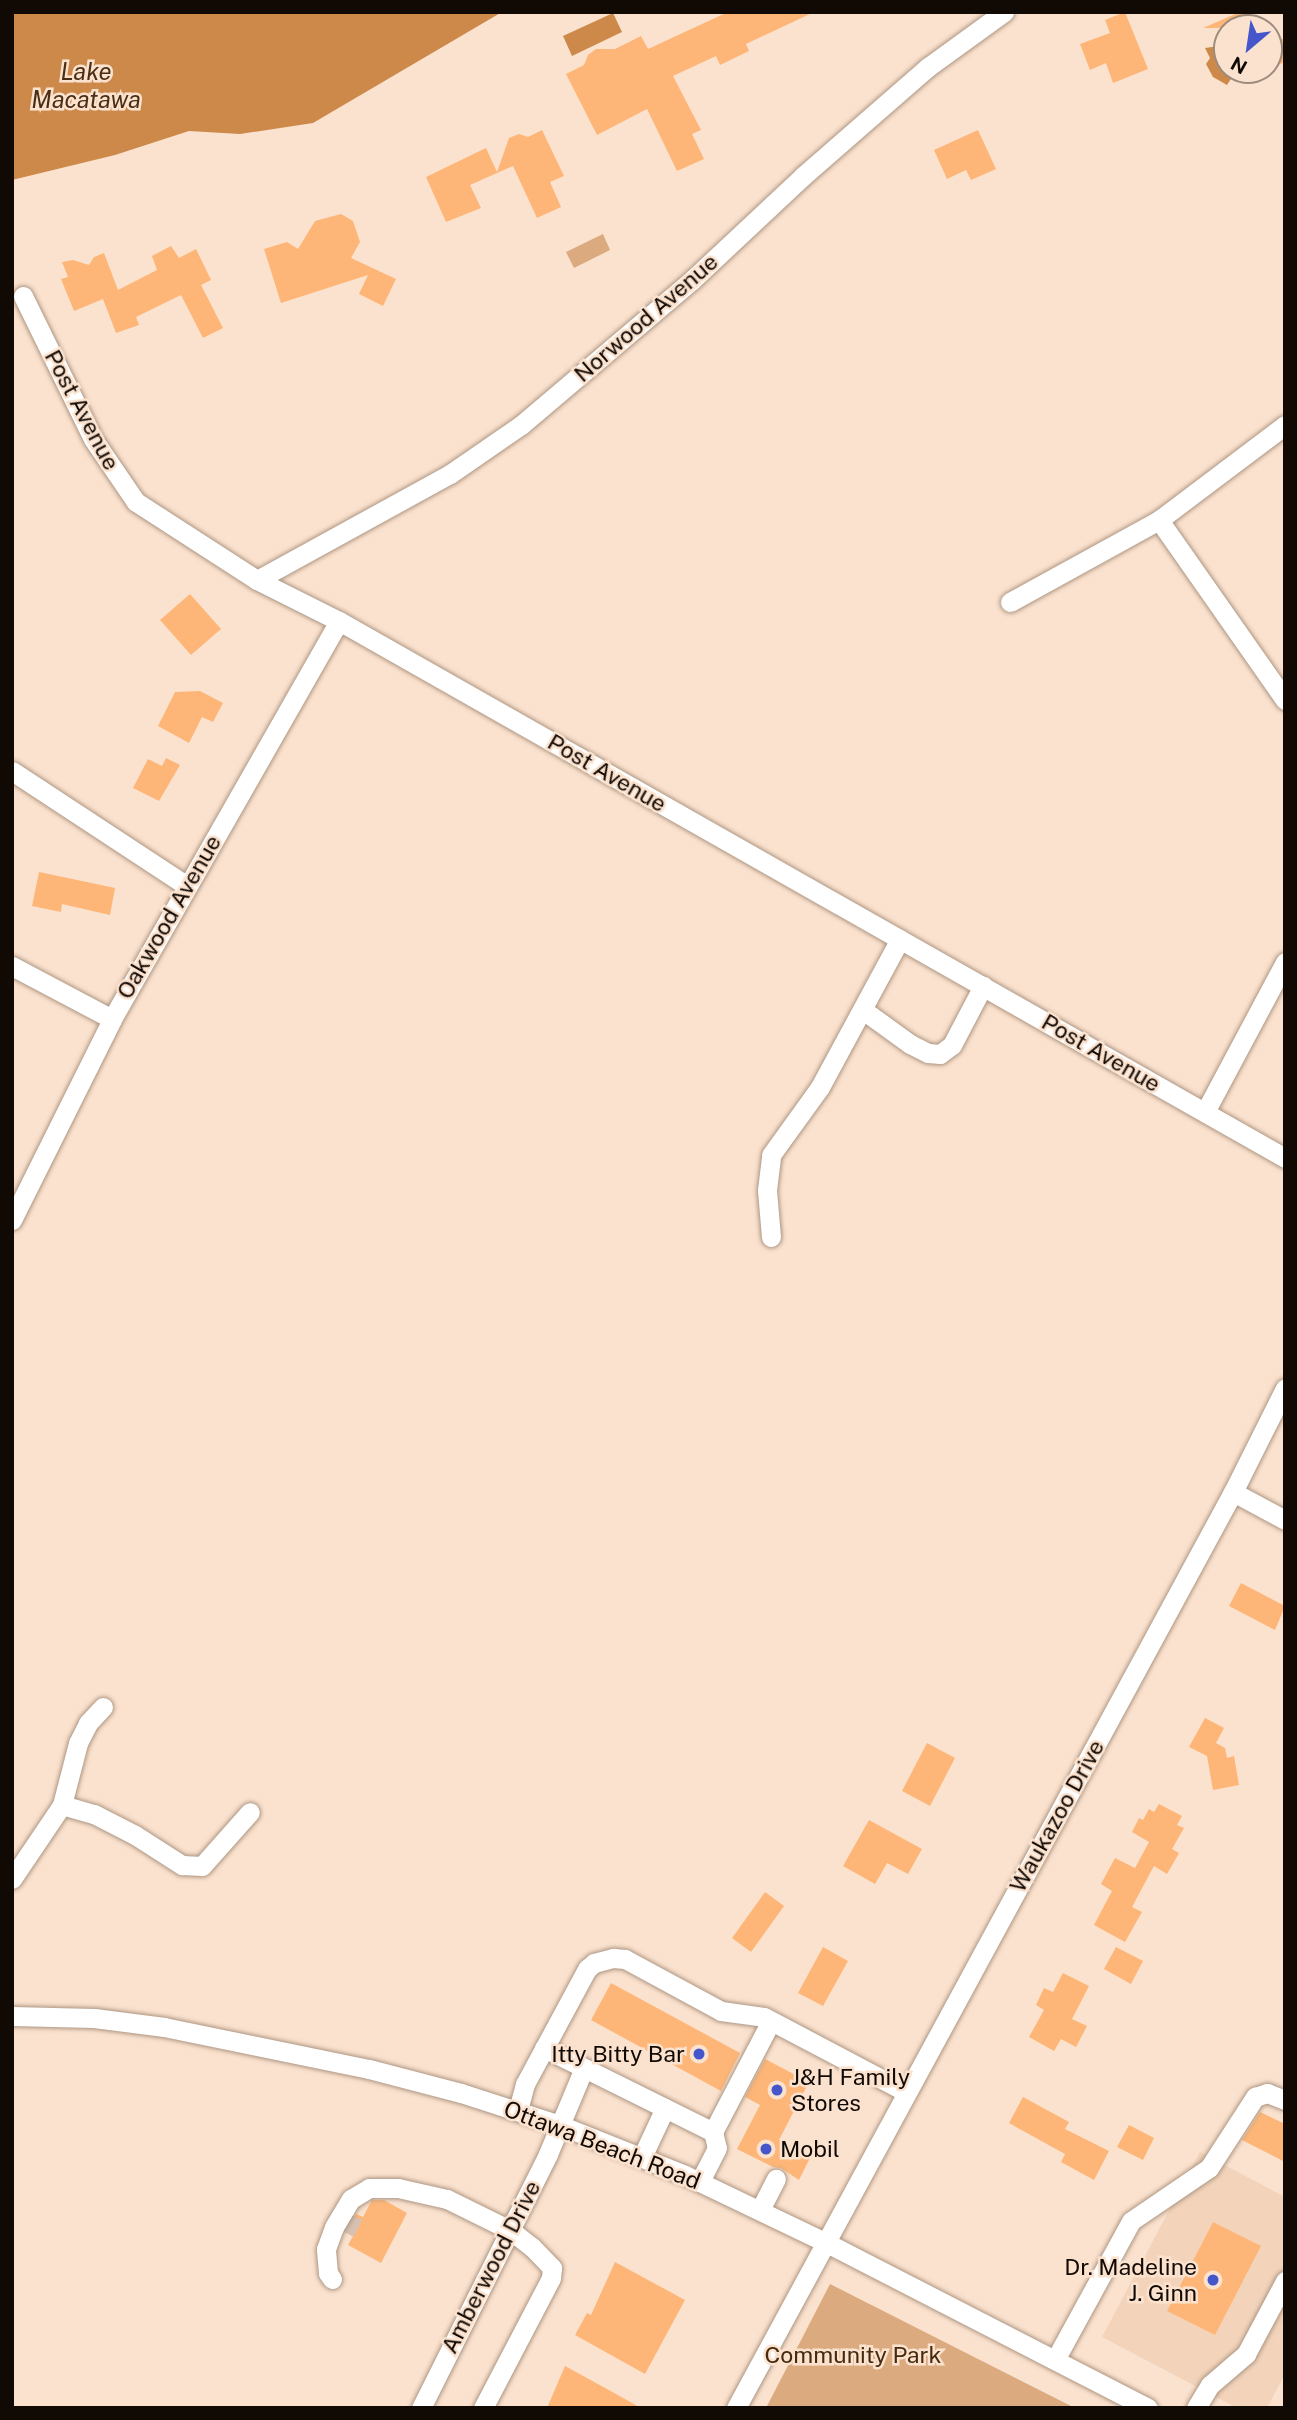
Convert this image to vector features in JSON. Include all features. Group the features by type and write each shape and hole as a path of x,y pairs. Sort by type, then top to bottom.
{"street":[{"name":"Norwood Avenue","path":"257,580 450,474 522,425 692,280 803,176 928,67 1004,12"},
{"name":"Post Avenue","path":"23,296 93,439 136,502 257,580 339,621 1285,1158"},
{"path":"1010,602 1159,520 1285,425"},
{"path":"1159,520 1285,700"},
{"name":"Oakwood Avenue","path":"12,1220 111,1019 339,621"},
{"path":"12,771 187,886"},
{"path":"771,1237 767,1190 771,1156 820,1087 900,939"},
{"path":"1205,1112 1285,961"},
{"path":"12,966 111,1019"},
{"path":"863,1010 910,1044 928,1053 940,1054 952,1045 983,986"},
{"name":"Waukazoo Drive","path":"736,2408 1233,1492 1285,1388"},
{"path":"1233,1492 1285,1520"},
{"path":"12,1879 62,1805 78,1743 88,1723 103,1707"},
{"path":"62,1805 94,1815 135,1835 182,1865 202,1866 250,1812"},
{"path":"518,2110 526,2084 587,1969 594,1963 614,1958 625,1959 721,2011 753,2014 771,2021 906,2092"},
{"name":"Ottawa Beach Road","path":"12,2016 94,2018 164,2026 369,2069 560,2124 760,2210 1148,2408"},
{"path":"700,2182 717,2148 713,2132 771,2021"},
{"path":"544,2048 713,2132"},
{"name":"Amberwood Drive","path":"421,2408 510,2230 584,2068"},
{"path":"1055,2360 1131,2221 1209,2168 1255,2097 1267,2093 1285,2100"},
{"path":"642,2157 665,2108"},
{"path":"760,2210 776,2179"},
{"path":"355,2213 369,2188"},
{"path":"345,2232 329,2273 326,2249 334,2227 352,2199 369,2188 398,2188 459,2205 510,2230 532,2247 552,2268 551,2278 482,2408"},
{"path":"1196,2408 1210,2385 1246,2354 1285,2281"}],"shaded area":[{"path":"1200,2152 1285,2197 1285,2374 1267,2408 1237,2408 1102,2337"}],"green space":[{"path":"603,234 610,250 574,268 566,252"},
{"name":"Community Park","path":"830,2284 1075,2408 766,2408"}],"water":[{"name":"Lake Macatawa","path":"12,12 502,12 313,123 240,134 189,131 115,155 12,180"},
{"path":"613,13 622,32 572,56 563,36"},
{"path":"1213,47 1213,77 1206,64 1210,58 1205,48"}],"building":[{"path":"728,12 814,12 746,44 749,51 720,65 716,56 673,76 701,130 692,134 704,159 677,171 647,109 597,135 566,74 584,65 588,55 596,49 615,49 641,36 648,49"},
{"path":"1125,12 1148,69 1113,83 1106,63 1090,70 1080,44 1110,33 1105,20"},
{"path":"1285,38 1283,63 1283,39"},
{"path":"542,130 564,176 550,182 561,207 537,218 513,166 470,185 481,208 446,222 426,177 486,148 497,172 509,138 519,134 528,137"},
{"path":"978,130 996,169 971,180 966,170 947,179 934,150"},
{"path":"341,214 353,221 360,242 351,258 396,279 383,306 359,294 368,275 281,303 264,249 287,242 298,249 315,221"},
{"path":"171,246 179,258 196,249 211,280 201,285 223,328 203,338 181,295 136,317 139,325 116,333 103,299 74,311 61,279 68,277 62,262 73,260 89,265 94,257 104,253 118,290 157,270 152,256"},
{"path":"190,594 221,629 191,655 160,620"},
{"path":"200,691 223,703 213,722 202,717 189,743 158,726 175,692"},
{"path":"166,758 180,765 159,801 133,788 148,759 162,766"},
{"path":"39,872 115,888 110,915 62,904 61,912 32,906"},
{"path":"1241,1583 1285,1606 1275,1630 1229,1606"},
{"path":"1205,1718 1224,1728 1216,1743 1225,1748 1227,1758 1234,1756 1239,1785 1213,1790 1207,1756 1189,1747"},
{"path":"927,1743 955,1758 930,1806 902,1791"},
{"path":"1159,1804 1182,1816 1177,1825 1184,1828 1172,1849 1179,1853 1167,1874 1154,1866 1132,1907 1142,1912 1125,1942 1094,1925 1112,1891 1101,1884 1115,1858 1135,1868 1149,1842 1132,1832 1139,1818 1143,1820 1149,1809 1154,1812"},
{"path":"869,1820 922,1849 908,1874 887,1863 875,1884 843,1866"},
{"path":"765,1892 784,1906 751,1952 732,1938"},
{"path":"823,1947 848,1961 823,2006 798,1993"},
{"path":"1116,1947 1143,1961 1131,1984 1104,1969"},
{"path":"1063,1973 1089,1986 1072,2019 1087,2026 1076,2047 1061,2039 1054,2051 1029,2037 1044,2010 1036,2005 1044,1988 1053,1992"},
{"path":"611,1983 740,2053 721,2091 591,2020"},
{"path":"765,2059 809,2082 779,2140 811,2156 799,2180 781,2168 773,2167 737,2149 760,2105 745,2097"},
{"path":"1023,2097 1069,2122 1065,2129 1109,2151 1094,2180 1061,2162 1065,2154 1009,2123"},
{"path":"1260,2112 1285,2124 1285,2162 1242,2140"},
{"path":"1129,2125 1154,2138 1143,2160 1117,2147"},
{"path":"372,2200 384,2200 407,2213 381,2263 348,2245 353,2236 345,2232 356,2214 363,2217"},
{"path":"1213,2222 1261,2246 1215,2335 1167,2311"},
{"path":"615,2262 685,2300 645,2374 575,2335 587,2313 591,2315"},
{"path":"565,2366 607,2389 641,2408 547,2408"}],"tunnel":[{"path":"345,2232 355,2213"}],"place":[{"name":"Itty Bitty Bar","path":"699,2054"},
{"name":"J&H Family Stores","path":"777,2090"},
{"name":"Mobil","path":"766,2149"},
{"name":"Dr. Madeline J. Ginn","path":"1213,2280"}]}
